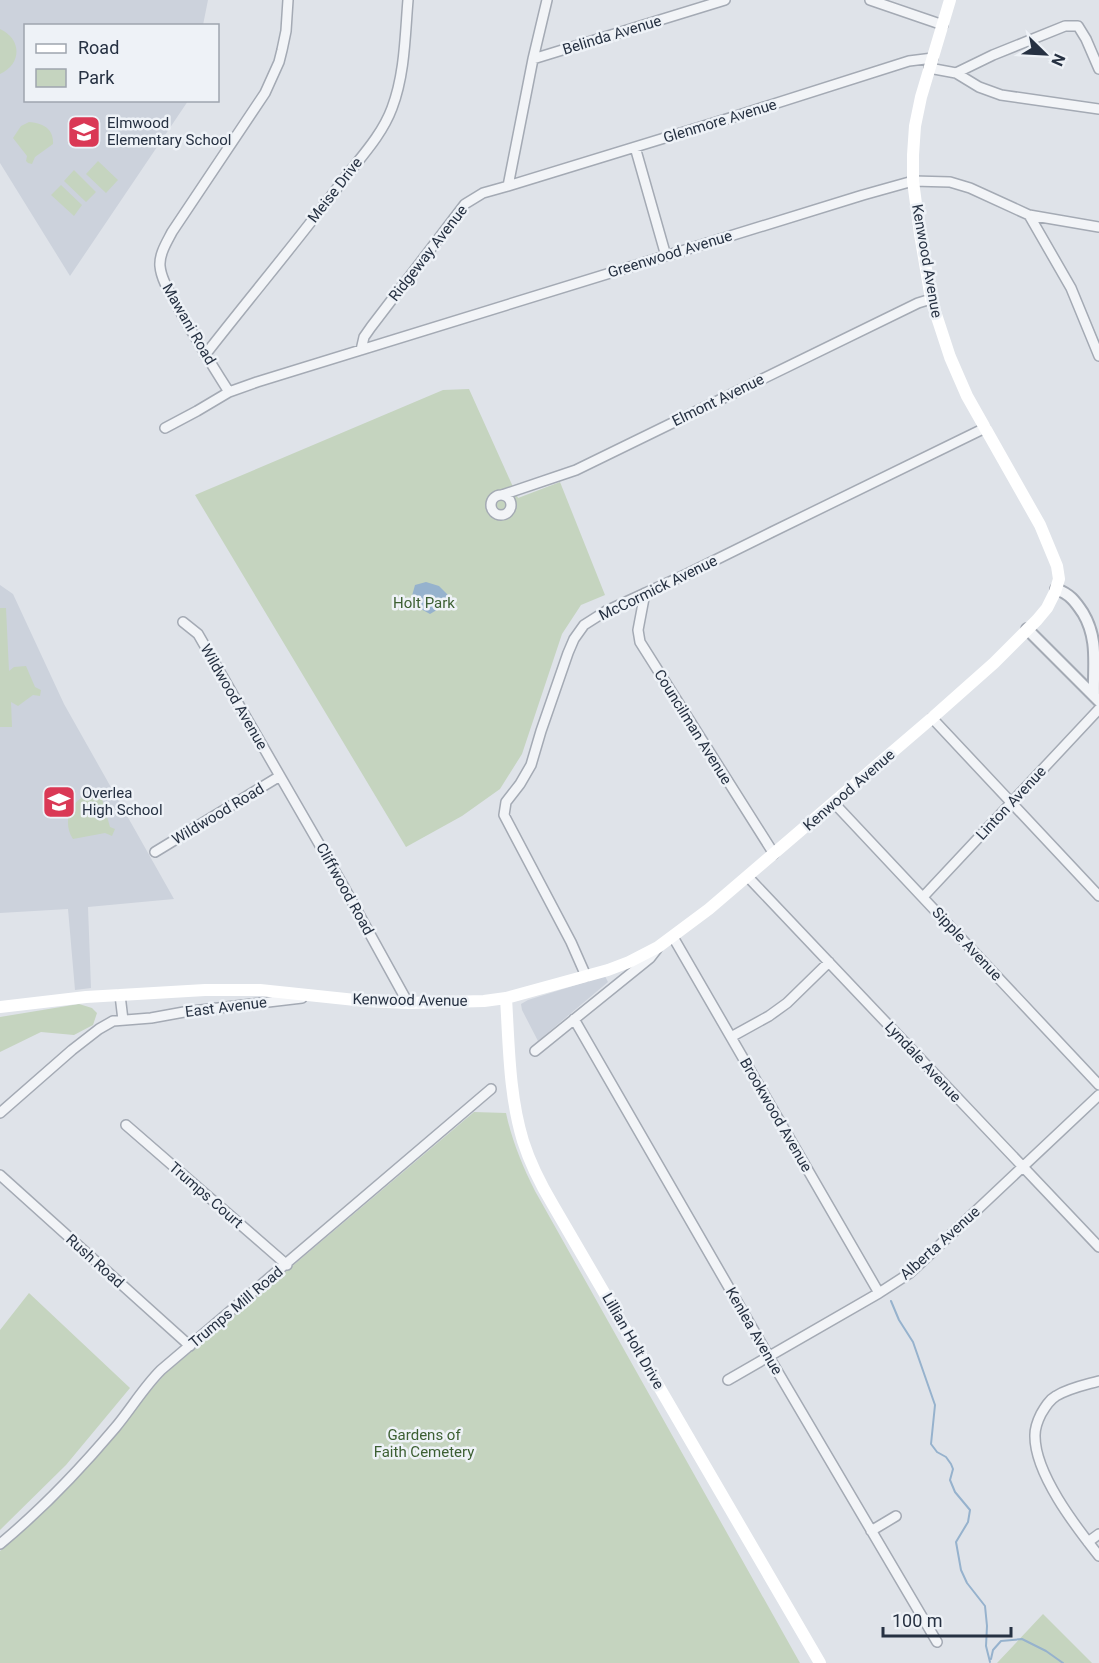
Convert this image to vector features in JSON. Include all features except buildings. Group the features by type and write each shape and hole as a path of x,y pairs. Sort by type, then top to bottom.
{"main road":[{"name":"Kenwood Avenue","path":"0,1007 120,995 236,990 260,990 408,1003 468,1002 506,998 629,962 674,937 748,877 994,663 1047,608 1056,589 1058,573 1048,542 956,373 931,299 920,234 914,181 914,140 917,114 950,0"},
{"name":"Lillian Holt Drive","path":"506,998 513,1098 523,1142 537,1174 820,1663"}],"street":[{"name":"Mawani Road","path":"229,392 169,291 161,274 160,260 172,232 265,93 282,50 288,0"},
{"name":"Meise Drive","path":"205,355 334,193 383,127 398,88 408,0"},
{"path":"508,186 547,0"},
{"name":"Belinda Avenue","path":"533,59 725,0"},
{"path":"870,0 943,25"},
{"path":"956,73 993,55 1065,26 1078,26 1098,62"},
{"name":"Glenmore Avenue","path":"508,186 909,61 931,63 956,73 979,87 1001,95 1099,109"},
{"path":"635,147 666,255"},
{"name":"Greenwood Avenue","path":"165,428 229,392 666,255 914,181 939,181 961,185 1029,215 1099,228"},
{"name":"Ridgeway Avenue","path":"361,350 364,337 371,327 465,204 483,193 508,186"},
{"path":"1029,215 1071,288 1099,356"},
{"name":"Elmont Avenue","path":"502,495 576,470 846,337 931,299"},
{"name":"McCormick Avenue","path":"586,976 571,942 504,815 506,802 531,765 568,653 579,630 606,611 687,574 985,428"},
{"path":"1056,589 1071,596 1089,624 1095,653 1096,698"},
{"name":"Councilman Avenue","path":"645,593 638,630 640,642 774,854"},
{"name":"Wildwood Avenue","path":"183,622 198,634 280,776"},
{"path":"1027,629 1096,698"},
{"name":"Linton Avenue","path":"923,897 1099,709"},
{"path":"932,718 1099,896"},
{"name":"Wildwood Road","path":"155,852 280,776"},
{"name":"Cliffwood Road","path":"280,776 408,1003"},
{"name":"Sipple Avenue","path":"834,803 1099,1085"},
{"name":"Lyndale Avenue","path":"748,877 1099,1247"},
{"name":"Brookwood Avenue","path":"674,937 879,1293"},
{"path":"535,1051 650,958 658,947"},
{"path":"731,1037 787,1003 829,962"},
{"path":"120,995 123,1020"},
{"name":"East Avenue","path":"0,1113 72,1050 113,1021 330,997"},
{"name":"Kenlea Avenue","path":"574,1018 769,1357 937,1642"},
{"name":"Trumps Mill Road","path":"0,1544 46,1502 108,1436 152,1379 491,1089"},
{"name":"Alberta Avenue","path":"729,1380 910,1273 1099,1095"},
{"name":"Trumps Court","path":"126,1125 286,1265"},
{"name":"Rush Road","path":"0,1175 190,1346"},
{"path":"1099,1381 1072,1388 1054,1397 1042,1411 1035,1428 1038,1456 1055,1494 1099,1556"},
{"path":"871,1531 896,1516"},
{"path":"1088,1542 1099,1534"}],"shaded area":[{"name":"Elmwood Elementary School","path":"0,0 208,0 203,24 24,24 24,102 187,102 70,276 0,163"},
{"name":"Overlea High School","path":"0,585 13,594 64,704 174,899 88,907 91,988 75,990 68,909 0,913"},
{"path":"605,976 608,982 538,1041 521,1004"}],"green space":[{"path":"0,29 12,39 16,51 12,64 0,74"},
{"path":"29,122 46,127 53,139 53,144 35,157 32,164 26,161 27,156 13,138 21,126"},
{"path":"98,161 118,180 106,193 86,174"},
{"path":"74,170 96,192 86,202 64,181"},
{"path":"61,185 82,205 74,216 51,195"},
{"name":"Holt Park","path":"469,389 518,498 560,482 605,595 581,605 562,634 522,754 500,789 462,816 406,847 195,495 443,390"},
{"path":"0,608 6,608 9,671 14,667 26,666 35,687 41,690 40,696 33,695 18,706 11,702 12,727 0,727"},
{"path":"101,795 110,827 115,829 112,836 105,833 73,839 68,827 71,809 75,803 86,796"},
{"path":"79,1004 92,1008 97,1013 93,1025 74,1035 41,1032 0,1052 0,1017"},
{"name":"Gardens of Faith Cemetery","path":"474,1112 506,1113 518,1153 535,1191 800,1663 0,1663 0,1551 31,1524 67,1486 165,1374"},
{"path":"29,1293 130,1388 66,1465 0,1530 0,1330"},
{"path":"1043,1614 1092,1663 997,1663"}],"water":[{"path":"426,582 439,586 448,595 445,605 430,614 410,603 415,585"}],"waterway":[{"path":"891,1301 899,1320 913,1342 935,1405 931,1444 951,1464 953,1469 950,1480 955,1492 970,1510 968,1522 956,1542 961,1570 967,1583 985,1606 986,1646 990,1662"},
{"path":"991,1659 993,1650 1001,1641 1022,1639 1063,1663"}],"place":[{"name":"Elmwood Elementary School","path":"84,132"},
{"name":"Overlea High School","path":"59,802"}]}
